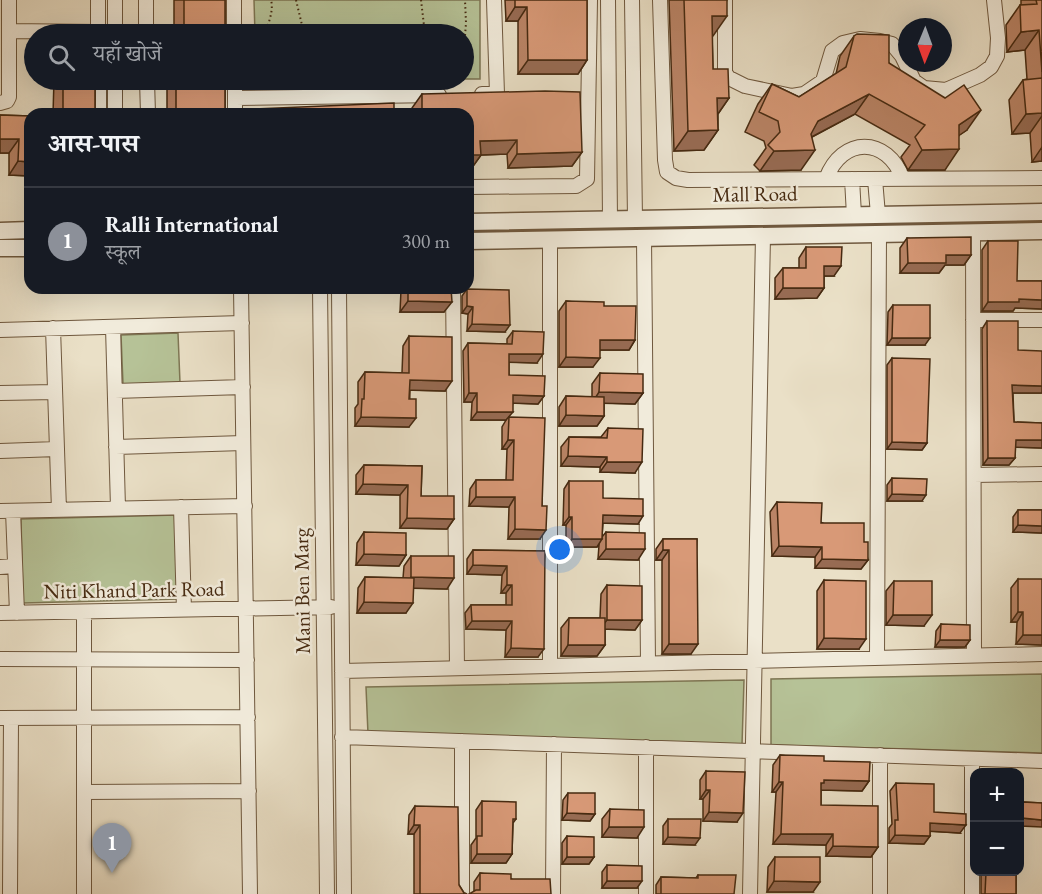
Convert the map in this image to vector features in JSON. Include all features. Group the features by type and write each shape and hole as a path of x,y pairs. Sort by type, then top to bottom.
{"street":[{"path":"0,103 9,97 9,0"},
{"path":"98,0 98,24"},
{"path":"115,0 115,24"},
{"path":"146,0 146,24"},
{"path":"234,0 234,24"},
{"path":"494,0 497,94"},
{"path":"474,187 576,186 587,179 589,173 583,98 590,0"},
{"path":"608,0 610,219"},
{"path":"632,0 635,219"},
{"path":"660,0 665,160 667,172 676,178 688,180 1042,178"},
{"path":"725,0 725,73 729,78 745,86 792,96 804,94 823,81 832,51 843,42 860,39 880,40 892,44 902,56 914,81 924,88 946,90 980,75 991,67 997,56 998,38 994,0"},
{"path":"9,31 24,31"},
{"path":"99,90 99,108"},
{"path":"115,90 115,108"},
{"path":"147,90 148,108"},
{"path":"235,90 235,108"},
{"path":"473,94 514,94"},
{"path":"235,98 449,95"},
{"path":"826,179 831,166 840,156 852,149 865,147 878,149 890,156 898,166 903,179"},
{"path":"852,179 854,215"},
{"path":"875,179 878,215"},
{"name":"Mall Road","path":"474,222 1042,212"},
{"path":"0,231 24,230"},
{"name":"Mall Road","path":"474,240 1042,231"},
{"path":"973,232 974,655"},
{"path":"877,658 879,234"},
{"path":"750,894 763,236"},
{"path":"644,238 648,663"},
{"path":"550,239 550,666"},
{"path":"0,248 24,248"},
{"name":"Niti Khand Park Road","path":"0,614 246,608 241,294"},
{"name":"Mani Ben Marg","path":"320,294 327,894"},
{"name":"Mani Ben Marg","path":"339,294 344,894"},
{"path":"453,294 457,668"},
{"path":"973,320 1042,320"},
{"path":"0,330 242,323"},
{"path":"113,327 118,508"},
{"path":"52,328 59,510"},
{"path":"115,391 243,387"},
{"path":"0,393 55,392"},
{"path":"116,447 243,443"},
{"path":"0,451 57,450"},
{"path":"974,475 1042,474"},
{"path":"17,613 15,566 7,511 244,506"},
{"path":"181,507 184,610"},
{"path":"0,567 15,566"},
{"path":"250,894 246,608 342,606"},
{"path":"84,612 84,894"},
{"path":"342,671 1042,654"},
{"path":"0,659 247,660"},
{"path":"10,894 5,718 248,717"},
{"path":"342,736 1042,761"},
{"path":"462,741 462,894"},
{"path":"554,744 554,894"},
{"path":"646,747 646,894"},
{"path":"880,755 880,894"},
{"path":"972,759 972,894"},
{"path":"84,792 249,791"}],"path":[{"path":"268,24 273,3 271,0"},
{"path":"296,0 302,24"},
{"path":"421,0 424,24"},
{"path":"465,0 466,24"}],"green space":[{"path":"254,0 480,0 480,79 474,79 474,24 255,24"},
{"path":"178,333 180,383 123,384 121,335"},
{"path":"177,515 179,599 23,603 21,519"},
{"path":"1042,674 1042,753 771,745 771,679"},
{"path":"744,680 742,745 368,734 366,687"}],"building":[{"path":"184,0 225,0 225,24 184,24"},
{"path":"515,0 587,0 587,60 528,60 527,7 515,7"},
{"path":"684,0 727,0 727,16 712,16 713,69 728,69 729,98 717,98 718,130 688,131"},
{"path":"1036,0 1042,0 1042,72 1039,30 1021,32 1020,5 1037,4"},
{"path":"857,34 889,35 889,63 898,69 898,72 903,72 945,98 964,85 981,110 959,125 959,149 922,150 915,137 925,125 869,94 818,121 811,134 815,150 774,151 768,145 780,132 778,121 759,112 772,84 799,97 846,67 854,36"},
{"path":"1042,78 1042,113 1026,114 1023,80"},
{"path":"63,90 95,90 95,108 63,108"},
{"path":"176,90 225,90 225,108 176,108"},
{"path":"580,92 582,152 517,154 517,140 480,141 481,155 474,155 474,108 422,108 422,94"},
{"path":"394,103 394,108 276,108"},
{"path":"0,115 24,116 24,162 18,161 19,139 0,139"},
{"path":"971,237 971,255 946,255 946,263 908,263 907,238"},
{"path":"988,241 1018,241 1017,281 1042,281 1042,300 1019,299 1019,302 988,302"},
{"path":"806,247 842,247 841,266 824,266 824,288 783,288 783,268 806,268"},
{"path":"474,289 509,290 510,325 472,324 473,307 467,306 467,294 474,294"},
{"path":"408,294 451,294 452,302 408,301"},
{"path":"566,301 604,302 604,306 636,306 635,340 600,340 600,358 566,357"},
{"path":"893,305 930,305 930,338 892,338"},
{"path":"987,321 1018,321 1018,350 1042,351 1042,386 1012,385 1014,422 1042,423 1042,440 1016,440 1015,458 988,458"},
{"path":"513,331 544,332 543,354 509,354 509,375 545,376 544,396 513,395 513,412 477,412 477,393 469,393 468,343 512,344"},
{"path":"409,336 452,337 452,381 410,380 409,399 416,399 416,418 361,417 365,372 409,373"},
{"path":"892,358 930,359 927,443 892,442"},
{"path":"600,373 643,374 643,393 599,392"},
{"path":"566,396 604,397 604,416 566,415"},
{"path":"509,417 545,418 542,506 547,506 546,530 515,529 515,497 476,497 476,480 513,480 514,440 508,440"},
{"path":"608,428 643,429 642,462 607,462 607,457 568,456 569,437 607,438"},
{"path":"364,465 422,466 421,496 454,496 454,519 407,518 408,485 363,484"},
{"path":"892,478 927,479 926,495 892,494"},
{"path":"569,481 603,481 603,498 643,499 643,516 603,515 602,539 572,539 572,517 569,517"},
{"path":"777,502 822,503 821,523 864,523 864,542 868,542 868,560 822,559 822,547 779,546"},
{"path":"1018,510 1042,510 1042,526 1018,525"},
{"path":"364,532 406,533 406,555 364,554"},
{"path":"606,532 645,533 645,549 606,549"},
{"path":"663,539 697,539 698,644 669,644 669,550 663,550"},
{"path":"473,550 545,551 544,649 511,648 512,621 472,621 471,605 512,605 512,585 507,585 507,566 473,565"},
{"path":"411,556 454,556 454,578 411,577"},
{"path":"365,577 414,578 413,603 364,602"},
{"path":"1018,579 1042,579 1042,635 1023,635 1023,612 1018,612"},
{"path":"824,580 866,581 866,639 824,638"},
{"path":"894,581 932,581 932,615 893,615"},
{"path":"607,585 642,586 642,620 607,620"},
{"path":"569,618 605,618 605,645 568,645"},
{"path":"941,624 970,625 970,640 940,640"},
{"path":"780,755 824,756 824,761 870,762 869,781 824,780 824,783 821,783 821,805 878,806 878,847 833,846 833,834 781,834 783,782 779,782"},
{"path":"706,771 745,772 743,813 709,812 710,790 706,790"},
{"path":"896,783 934,784 934,812 966,814 966,825 930,823 930,836 895,835 895,820 898,820"},
{"path":"568,793 595,793 595,814 567,813"},
{"path":"482,801 516,802 512,854 477,854 477,836 482,836"},
{"path":"1024,802 1042,803 1042,820 1024,818"},
{"path":"415,806 458,807 459,885 467,894 420,894 420,825 414,825"},
{"path":"610,809 644,810 644,827 609,827"},
{"path":"668,819 701,819 700,838 668,837"},
{"path":"567,836 594,837 594,857 567,857"},
{"path":"775,857 820,857 820,882 774,881"},
{"path":"607,865 642,866 642,881 607,881"},
{"path":"480,873 511,874 511,879 550,879 551,894 469,894 480,890"},
{"path":"698,875 736,875 734,894 661,894 661,877 698,878"},
{"path":"986,876 1016,876 1016,894 985,894"}],"place":[{"name":"Ralli International","path":"112,873"}]}
